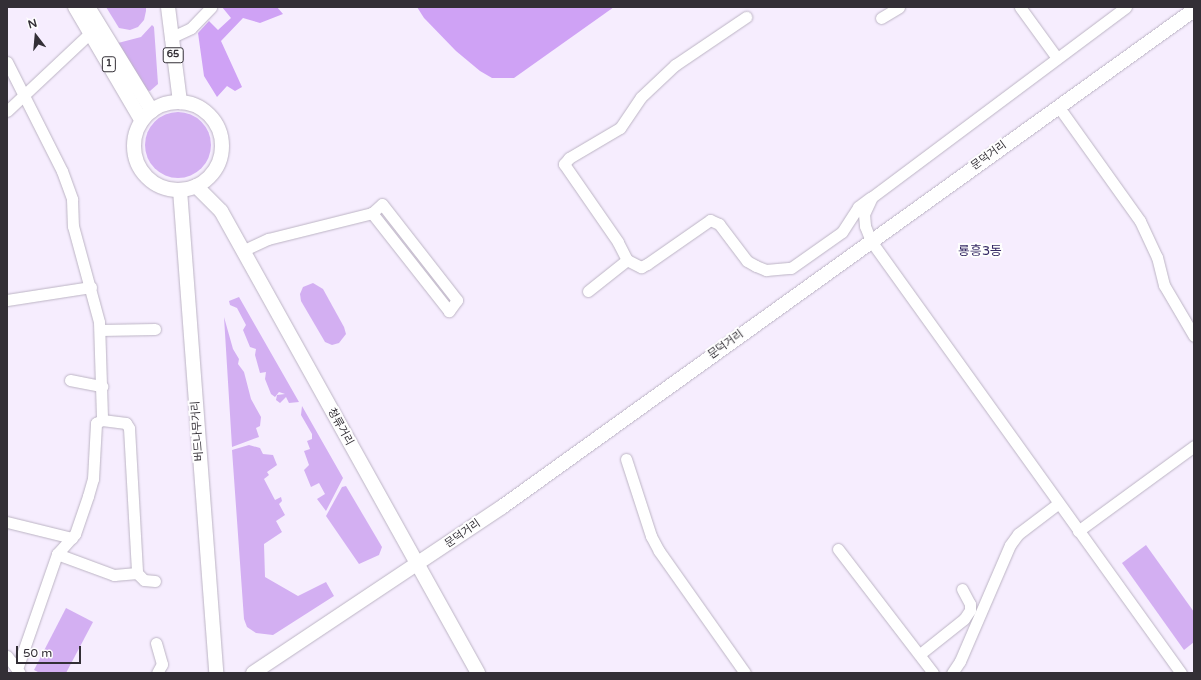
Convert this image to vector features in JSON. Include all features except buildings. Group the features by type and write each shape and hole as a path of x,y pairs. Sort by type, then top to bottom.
{"main road":[{"name":"1","path":"75,7 142,121"},
{"name":"1","path":"88,7 152,111"},
{"name":"65","path":"168,7 170,38 180,102"},
{"name":"문덕거리","path":"253,673 416,566 1194,10"},
{"path":"180,102 194,106 207,113 216,124 221,138 221,152 217,166 208,178 196,186 180,190 162,187 141,171 136,159 134,146 136,133 142,121 152,111 165,104 180,102"},
{"name":"청류거리","path":"196,186 221,211 416,566 478,673"},
{"name":"버드나무거리","path":"180,190 216,673"}],"street":[{"path":"170,38 191,28 211,7"},
{"path":"881,18 899,7"},
{"path":"1020,7 1057,58"},
{"path":"746,17 675,65 641,97 620,128 569,158 564,164 618,242 627,260 641,267 710,220 719,224 747,261 766,270 791,268 842,232 858,206 1126,7"},
{"path":"7,111 26,95 91,32"},
{"path":"7,62 26,95 68,187 73,226 91,287 100,330 102,420"},
{"path":"1058,106 1140,221 1157,257 1164,285 1194,336"},
{"path":"872,197 864,214 864,226 871,241 1181,673"},
{"path":"242,251 268,239 372,213 382,204 457,300 449,311 372,213"},
{"path":"588,291 627,260"},
{"path":"7,300 91,287"},
{"path":"100,330 155,329"},
{"path":"70,380 102,386"},
{"path":"18,671 57,554 72,538 93,479 94,436 96,423 102,420 126,423 129,428 137,573 144,580 155,581"},
{"path":"1078,531 1194,446"},
{"path":"626,459 651,536 659,552 745,673"},
{"path":"952,673 960,661 1010,545 1018,534 1059,504"},
{"path":"7,522 72,538"},
{"path":"838,549 920,654 933,673"},
{"path":"57,554 114,575 137,573"},
{"path":"920,654 964,619 970,610 970,604 962,589"},
{"path":"156,643 162,664 157,673"},
{"path":"7,656 18,671"}],"shaded area":[{"path":"106,7 146,7 146,11 144,20 138,27 130,30 119,28"},
{"path":"222,7 277,7 283,14 260,23 243,18 221,41 242,87 235,91 227,86 217,97 204,76 198,33 209,21 218,30 231,18"},
{"path":"417,7 614,7 514,78 492,78 480,71 456,51 424,18"},
{"path":"152,25 154,27 158,84 150,91 146,90 118,43 141,37"},
{"path":"178,112 191,115 201,122 208,132 211,145 208,158 201,168 191,175 178,178 165,175 155,168 148,158 145,145 148,132 155,122 165,115"},
{"path":"313,283 323,289 344,327 346,334 339,343 332,345 325,342 301,301 300,294 303,287"},
{"path":"239,297 299,402 289,403 286,397 280,403 276,400 277,395 285,394 279,392 275,397 271,394 265,379 266,372 260,373 255,355 256,349 250,347 243,330 246,325 237,308 230,305 229,301"},
{"path":"224,317 233,349 239,359 238,364 244,372 251,399 261,417 260,426 256,428 259,437 232,447"},
{"path":"302,406 343,478 326,511 317,499 325,494 319,483 311,487 304,470 309,465 304,451 310,449 307,441 312,439 312,434 301,415"},
{"path":"249,445 260,448 263,454 273,455 277,465 267,472 269,475 264,479 275,500 281,497 282,501 279,504 285,515 276,521 282,532 264,544 265,577 298,596 326,582 334,596 273,635 256,633 247,627 244,619 232,450"},
{"path":"346,486 382,547 379,555 359,564 326,516 342,487"},
{"path":"1146,545 1194,612 1194,642 1184,650 1122,563"},
{"path":"66,608 93,622 66,673 40,673 34,670"}],"district":[{"name":"룡흥3동","path":"980,251"}]}
